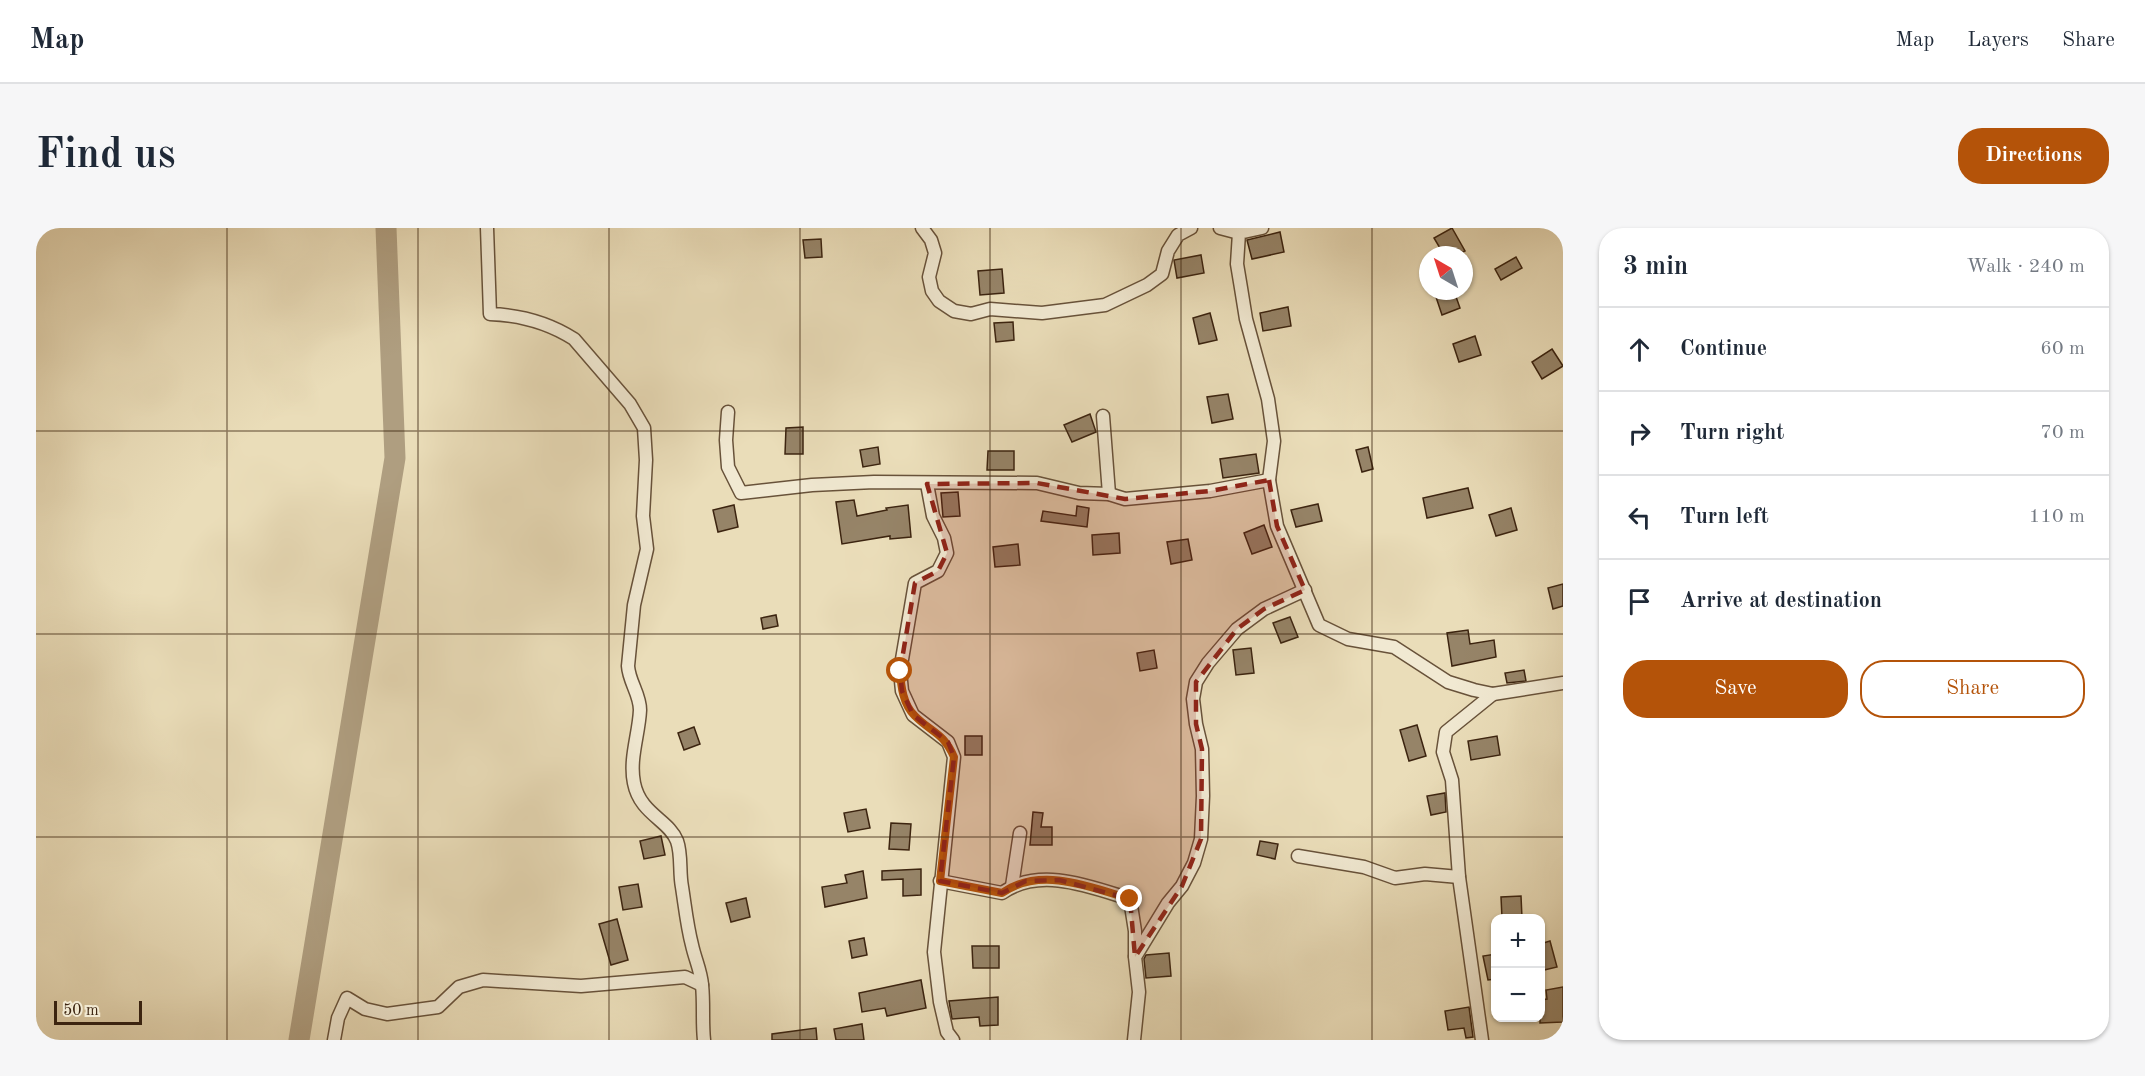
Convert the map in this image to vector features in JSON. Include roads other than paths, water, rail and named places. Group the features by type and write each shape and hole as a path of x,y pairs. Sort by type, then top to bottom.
{"street":[{"path":"487,228 490,314 517,315 563,332 574,339 630,404 644,428 646,460 643,516 647,549 634,605 628,666 640,708 634,751 633,781 639,799 646,809 671,833 677,843 690,937 702,985 704,1040"},
{"path":"922,228 931,240 935,254 929,277 932,291 939,301 954,311 971,314 990,309 1042,313 1105,305 1147,285 1162,274 1168,251 1178,235 1191,228"},
{"path":"1220,228 1239,233 1262,228"},
{"path":"1239,233 1237,264 1240,288 1268,399 1274,441 1269,480 1277,526 1319,625 1348,639 1394,648 1448,682 1493,694 1563,683"},
{"path":"728,412 726,440 729,467 741,493 874,482 1037,483 1079,493 1108,494 1125,499 1210,491 1269,480"},
{"path":"1103,416 1108,494"},
{"path":"927,484 933,516 944,538 947,553 938,571 915,583 900,671 902,691 913,715 948,742 954,757 934,952 940,1002 947,1032 953,1040"},
{"path":"1135,957 1168,903 1186,879 1194,863 1201,839 1202,749 1193,699 1196,682 1208,663 1237,629 1264,609 1305,590"},
{"path":"1482,1040 1459,877 1452,780 1443,752 1446,732 1493,694"},
{"path":"1012,886 1020,833"},
{"path":"1298,856 1364,867 1395,878 1425,874 1459,877"},
{"path":"940,881 1002,893 1026,881 1059,880 1130,899 1139,992 1134,1040"},
{"path":"334,1040 338,1018 347,998 365,1009 387,1014 438,1007 459,987 483,980 580,986 685,977 702,985"}],"waterway":[{"path":"299,1040 395,458 386,228"}]}
